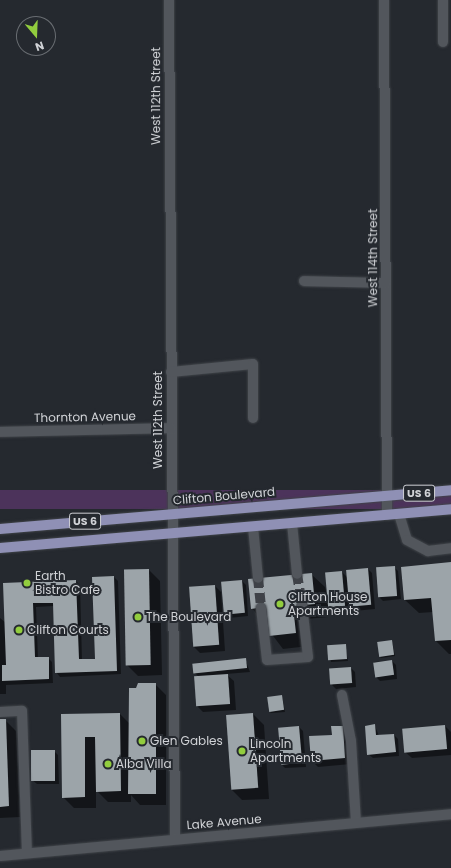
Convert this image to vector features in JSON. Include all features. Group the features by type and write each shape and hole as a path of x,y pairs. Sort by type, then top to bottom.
{"main road":[{"name":"Clifton Boulevard","path":"0,529 451,490"},
{"name":"US 6","path":"0,548 451,509"}],"street":[{"name":"West 112th Street","path":"168,0 171,372 170,533 176,839"},
{"name":"West 114th Street","path":"384,0 387,515"},
{"path":"443,0 443,42"},
{"path":"304,281 386,283"},
{"path":"171,372 253,364 253,418"},
{"name":"Thornton Avenue","path":"0,432 171,428"},
{"path":"399,514 407,540 428,551 451,548"},
{"path":"292,523 297,574"},
{"path":"253,527 258,578"},
{"path":"261,608 266,660 308,656 302,605"},
{"path":"342,695 349,727 356,823"},
{"path":"0,712 22,712 27,854"},
{"name":"Lake Avenue","path":"0,856 451,814"}],"shaded area":[{"path":"0,490 451,490 451,509 0,509"}],"building":[{"path":"451,562 451,640 435,641 431,598 404,600 401,567"},
{"path":"395,566 397,596 378,597 376,567"},
{"path":"368,568 371,605 349,607 346,570"},
{"name":"The Boulevard","path":"124,569 149,569 151,665 126,665"},
{"path":"342,571 345,606 328,607 325,572"},
{"name":"Clifton House Apartments","path":"312,573 315,604 293,606 296,633 269,636 266,607 251,609 248,579"},
{"name":"Clifton Courts","path":"114,576 117,671 55,673 53,603 33,603 35,657 49,657 49,679 2,681 2,665 6,665 3,583 76,580 79,659 95,659 92,577"},
{"path":"242,580 245,613 224,615 221,582"},
{"path":"215,585 219,645 193,647 189,587"},
{"path":"392,640 394,655 379,657 377,642"},
{"path":"346,644 347,659 328,660 327,645"},
{"path":"246,658 247,668 193,674 192,664"},
{"path":"392,660 394,675 375,677 373,663"},
{"path":"351,667 352,683 330,684 329,669"},
{"path":"228,674 230,704 196,706 194,676"},
{"name":"Glen Gables","path":"138,683 156,683 156,794 128,794 129,688 136,688"},
{"path":"282,695 284,710 269,712 267,697"},
{"name":"Alba Villa","path":"120,713 121,791 96,792 95,737 85,737 85,797 62,798 61,714"},
{"name":"Lincoln Apartments","path":"253,713 258,788 231,790 226,715"},
{"path":"0,719 6,719 9,806 0,807"},
{"path":"375,724 376,735 394,734 396,752 367,755 365,726"},
{"path":"445,725 447,749 404,753 402,729"},
{"path":"299,726 302,763 281,765 278,728"},
{"path":"331,726 343,726 345,758 311,761 309,736 332,735"},
{"path":"31,750 55,750 55,781 31,781"}],"tunnel":[{"path":"297,574 302,605"},
{"path":"258,578 261,608"}],"place":[{"name":"Earth Bistro Cafe","path":"27,583"},
{"name":"Clifton House Apartments","path":"280,604"},
{"name":"The Boulevard","path":"138,617"},
{"name":"Clifton Courts","path":"19,630"},
{"name":"Glen Gables","path":"142,741"},
{"name":"Lincoln Apartments","path":"242,751"},
{"name":"Alba Villa","path":"108,764"}]}
